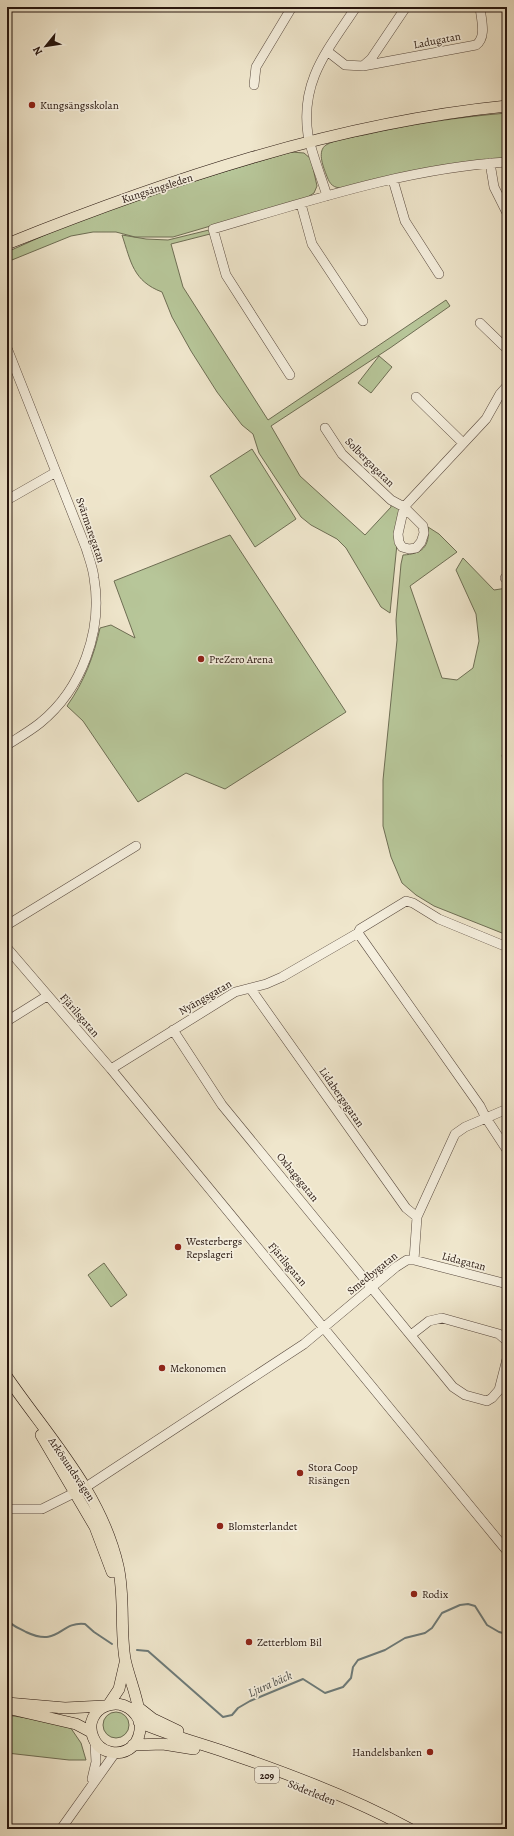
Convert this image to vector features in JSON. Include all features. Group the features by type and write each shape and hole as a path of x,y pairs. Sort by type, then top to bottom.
{"main road":[{"name":"Kungsängsleden","path":"7,244 118,200 310,142 405,120 459,110 507,106"},
{"name":"Arkösundsvägen","path":"8,1379 86,1487 105,1526 114,1552 121,1588 125,1659 139,1708 139,1721"},
{"name":"Arkösundsvägen","path":"8,1379 76,1493 102,1544 122,1614"},
{"name":"Arkösundsvägen","path":"106,1705 119,1690 125,1659"},
{"path":"7,1703 65,1708 119,1704 129,1707 139,1721 140,1732 133,1745 125,1751 115,1753 104,1750 84,1719 67,1714 7,1707"},
{"path":"93,1733 98,1710 106,1705"},
{"name":"Söderleden","path":"139,1708 162,1724 228,1753 336,1794 410,1829"},
{"name":"Söderleden","path":"139,1721 169,1735 228,1753"},
{"name":"Söderleden","path":"133,1745 163,1744 208,1753 327,1798 395,1829"}],"street":[{"path":"254,85 256,67 292,7"},
{"path":"327,196 310,142 306,103 312,79 327,51 356,7"},
{"path":"363,66 371,59 406,7"},
{"name":"Ladugatan","path":"327,51 345,65 363,66 476,44 481,41 483,35 480,7"},
{"path":"290,375 226,275 213,229 327,196 440,169 507,162"},
{"path":"490,163 494,187 507,213"},
{"path":"393,180 405,221 439,274"},
{"path":"300,204 312,244 363,321"},
{"path":"480,323 507,349"},
{"name":"Svärmaregatan","path":"7,348 86,548 94,578 96,612 91,642 80,672 60,704 41,723 7,744"},
{"name":"Solbergagatan","path":"325,428 342,454 391,500 404,507 486,419 500,394 507,386"},
{"path":"416,397 463,443"},
{"path":"7,500 56,472"},
{"path":"7,925 136,846"},
{"path":"507,947 439,919 414,903 406,901 360,929 358,933 480,1106 507,1150"},
{"name":"Nyängsgatan","path":"110,1069 235,992 266,984 282,977 358,933"},
{"name":"Fjärilsgatan","path":"7,948 110,1069 324,1327 507,1551"},
{"name":"Lidabergsgatan","path":"250,988 406,1208 417,1217"},
{"name":"Fjärilsgatan","path":"7,1021 47,996"},
{"name":"Oxhagsgatan","path":"173,1030 222,1105 453,1387 465,1395 487,1401 494,1397 498,1390 507,1359"},
{"name":"Smedbygatan","path":"7,1509 42,1509 86,1487 304,1344 401,1263 414,1260 417,1217 455,1134 465,1126 507,1109"},
{"name":"Lidagatan","path":"414,1260 507,1284"},
{"path":"410,1335 429,1321 442,1318 499,1334 507,1341"},
{"path":"90,1786 96,1762 93,1733"},
{"path":"61,1829 90,1786 115,1753"}],"green space":[{"path":"507,113 507,158 340,188 334,187 329,182 322,163 321,155 323,148 330,143 340,140 436,121"},
{"path":"291,152 304,153 311,159 317,186 314,193 306,198 173,237 135,237 116,232 93,232 71,236 7,262 7,252 94,213"},
{"path":"213,229 214,233 171,244 183,287 268,420 446,300 450,306 390,348 271,426 300,476 365,535 391,507 391,500 404,507 398,534 390,613 381,607 346,548 337,539 311,525 301,517 259,453 253,434 242,425 217,392 191,351 172,317 162,292 152,288 134,270 122,235 146,239 168,240"},
{"path":"379,356 392,367 371,393 358,383"},
{"path":"252,449 296,519 255,547 210,476"},
{"path":"428,527 439,534 457,552 410,586 442,678 457,680 473,668 479,641 476,614 456,570 463,558 494,590 507,588 507,749 502,755 507,783 507,935 434,906 416,895 402,883 391,857 383,826 383,780 397,640 396,620 401,564 403,555 420,551 426,544 428,540"},
{"name":"PreZero Arena","path":"230,535 346,712 225,789 186,773 138,802 83,721 67,706 88,668 95,649 100,628 111,625 135,638 114,581"},
{"path":"104,1263 127,1295 111,1307 88,1275"},
{"path":"116,1712 125,1716 129,1725 125,1734 116,1738 107,1734 103,1725 107,1716"},
{"path":"7,1715 68,1724 81,1743 86,1760 69,1760 7,1753"}],"waterway":[{"name":"Ljura bäck","path":"137,1650 148,1651 223,1717 232,1715 238,1708 250,1701 303,1679 325,1693 343,1687 351,1678 353,1667 358,1660 385,1650 405,1638 425,1633 432,1628 442,1613 460,1605 468,1604 475,1606 487,1625 499,1632 507,1634"},
{"name":"Ljura bäck","path":"7,1620 26,1632 37,1636 46,1637 53,1636 70,1626 85,1624 112,1644"}],"place":[{"name":"Kungsängsskolan","path":"32,105"},
{"name":"PreZero Arena","path":"201,659"},
{"name":"Westerbergs Repslageri","path":"178,1247"},
{"name":"Mekonomen","path":"162,1368"},
{"name":"Stora Coop Risängen","path":"300,1473"},
{"name":"Blomsterlandet","path":"220,1526"},
{"name":"Rodix","path":"414,1594"},
{"name":"Zetterblom Bil","path":"249,1642"},
{"name":"Handelsbanken","path":"430,1752"}]}
